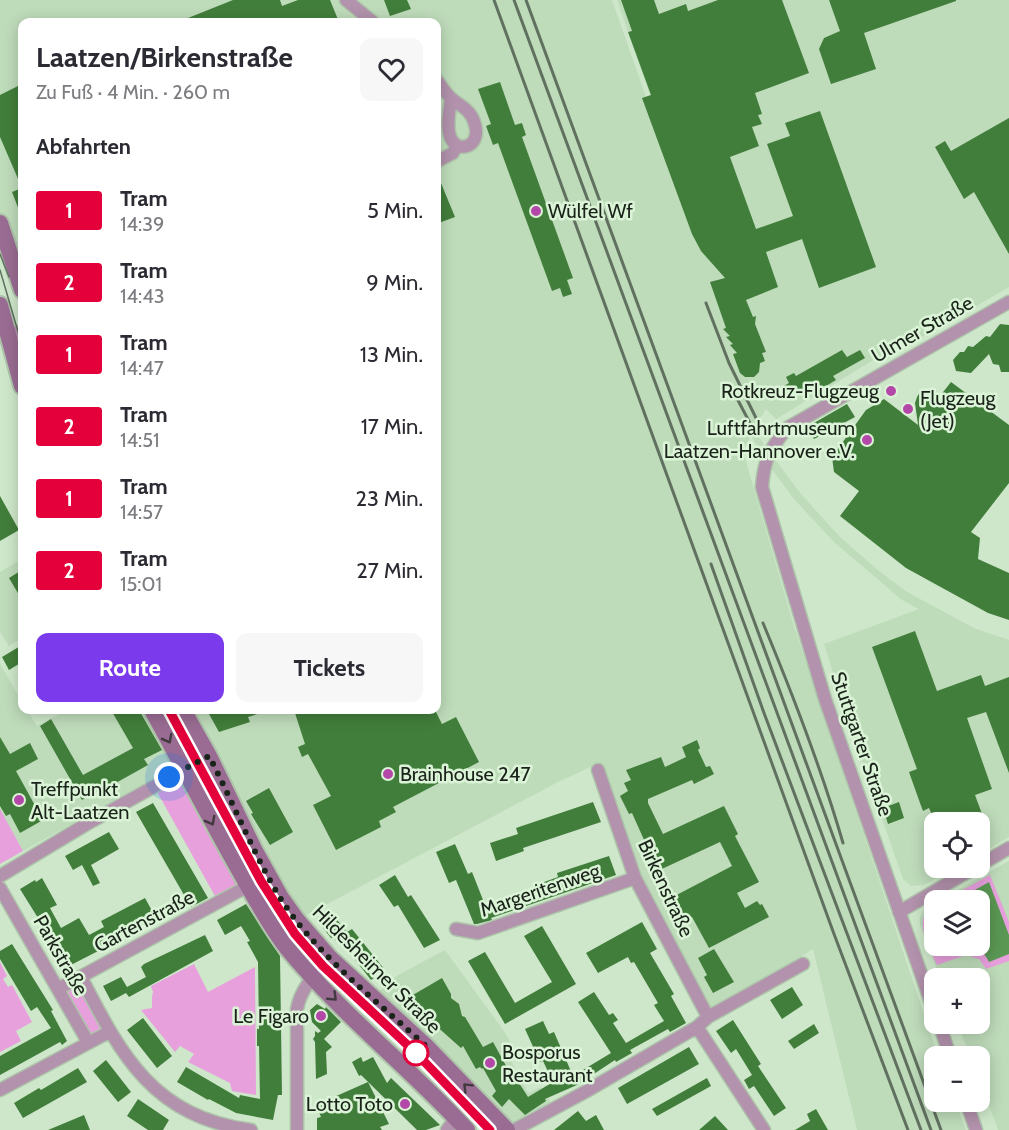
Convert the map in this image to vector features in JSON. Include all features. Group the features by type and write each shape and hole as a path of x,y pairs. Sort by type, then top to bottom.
{"main road":[{"path":"0,223 18,278"},
{"path":"0,305 16,333 18,351"},
{"path":"154,714 264,915 285,946 457,1126"},
{"name":"Hildesheimer Straße","path":"185,714 280,896 307,933 330,958 427,1047 507,1130"}],"street":[{"path":"346,0 368,18"},
{"path":"441,85 451,98 466,109 477,129 475,141 467,146 452,142 448,133 451,98"},
{"path":"441,159 453,153 457,145"},
{"name":"Ulmer Straße","path":"762,487 763,468 768,454 787,428 1009,302"},
{"name":"Stuttgarter Straße","path":"762,487 825,699 924,983"},
{"path":"0,876 209,756"},
{"name":"Birkenstraße","path":"598,770 635,878 708,1017"},
{"path":"990,859 1009,848"},
{"name":"Margeritenweg","path":"456,929 478,933 635,878"},
{"path":"899,912 957,878"},
{"name":"Gartenstraße","path":"58,989 248,886"},
{"name":"Parkstraße","path":"0,888 88,1042"},
{"path":"297,1130 297,1009 299,997 330,958"},
{"path":"514,1130 585,1092 697,1027 708,1017 803,964"},
{"name":"Parkstraße","path":"81,977 109,1032 145,1079 179,1108 229,1127 251,1130"},
{"path":"697,1027 764,1130"},
{"path":"0,1090 109,1032"},
{"path":"970,1112 976,1130"}],"shaded area":[{"path":"0,0 612,0 646,97 650,95 617,0 1009,0 1009,287 930,333 912,342 910,338 776,419 766,409 753,429 800,493 840,537 879,571 907,592 976,629 1009,640 1009,837 990,848 990,812 924,812 924,878 937,878 924,885 911,886 903,879 824,644 919,609 902,600 834,542 794,499 751,436 743,451 793,623 924,1014 924,1034 931,1034 935,1046 924,1046 924,1112 959,1112 966,1130 857,1130 813,949 709,1013 639,876 599,763 558,782 297,920 185,714 441,714 441,18 18,18 18,274 0,216"},
{"path":"18,561 18,640 9,646 0,632 0,572"},
{"path":"0,664 18,695 18,714 30,714 37,726 60,714 144,714 174,767 23,851 0,809"},
{"path":"182,773 242,882 216,898 155,788"},
{"path":"0,809 23,851 0,864"},
{"path":"1009,861 1009,1130 998,1130 990,1108 990,1046 966,1046 961,1034 990,1034 990,968 936,968 932,956 990,956 990,890 958,890 979,878 990,878 990,872"},
{"path":"990,875 1009,922 1009,961 985,968 979,959 969,956 990,956 990,890 962,890 984,878 990,878"},
{"path":"989,882 1009,935 1009,954 989,962 985,956 990,956 990,890 975,890"},
{"path":"924,910 924,936 920,925 920,917"},
{"path":"445,950 504,1031 512,1045 505,1049 528,1093 541,1087 553,1106 507,1130 373,997 398,975"},
{"path":"933,956 963,956 937,965"},
{"path":"0,962 7,976 3,979 8,987 12,985 32,1022 16,1031 21,1041 0,1052"},
{"path":"194,964 208,992 255,967 256,1095 232,1091 230,1083 188,1062 194,1054 180,1046 175,1052 141,1010 152,1008 151,986"},
{"path":"80,981 104,1029 90,1037 63,990"}],"building":[{"path":"233,0 280,0 282,6 298,0 330,0 337,18 188,18"},
{"path":"384,0 407,0 411,9 390,16"},
{"path":"621,0 654,0 659,14 686,4 688,11 718,0 782,0 809,73 755,93 762,114 758,115 762,124 752,127 759,146 730,157 756,229 793,216 767,144 790,136 785,123 820,111 876,267 819,288 802,239 766,252 778,287 746,300 753,317 756,316 755,324 766,352 762,353 765,361 760,363 759,372 754,377 745,377 740,373 733,354 737,353 730,345 733,344 726,337 730,336 723,329 726,328 710,282 725,278 701,251 692,234 642,98 651,95 628,32 632,31"},
{"path":"829,0 956,1 864,33 876,69 831,84 819,49 824,38 840,31"},
{"name":"Wülfel Wf","path":"500,82 515,125 522,123 526,135 522,137 573,278 567,280 572,294 563,297 560,288 552,291 498,143 493,145 486,126 491,124 478,89"},
{"path":"18,86 18,179 0,137 0,95"},
{"path":"1009,118 1009,254 974,192 964,199 935,147 945,141 951,151"},
{"path":"441,183 455,217 441,222"},
{"path":"18,190 18,208 12,192"},
{"path":"1000,324 1009,325 1009,372 1001,372 999,365 993,364 989,354 971,373 956,371 953,360 960,352 964,352 968,346 973,347 986,336 990,337"},
{"path":"842,350 847,357 860,350 865,358 833,376 836,380 821,389 819,384 788,399 783,390 784,386 789,383 786,377 794,373 796,376"},
{"path":"951,382 1009,425 1009,483 971,532 980,538 978,559 1009,573 1009,620 988,613 906,568 840,516 859,491 834,472 832,457 866,410 884,399 918,425 915,403 922,389 940,396"},
{"path":"847,404 855,417 814,439 807,427"},
{"path":"0,496 18,531 0,541"},
{"path":"18,572 18,593 9,578"},
{"path":"915,631 937,691 981,675 985,686 1009,677 1009,773 986,712 967,718 992,789 975,795 981,812 931,812 929,808 923,811 909,772 917,769 872,647"},
{"path":"18,647 18,664 9,670 2,657"},
{"path":"113,714 141,714 162,750 144,759 148,765 82,800 40,726 51,719 83,775 133,748"},
{"path":"209,714 258,714 248,717 250,722 219,732"},
{"name":"Brainhouse 247","path":"295,714 437,714 442,724 456,717 479,762 393,807 396,812 379,821 381,827 336,850 313,805 331,796 308,754 302,757 298,747 305,744"},
{"path":"0,737 10,754 30,743 38,759 16,771 43,820 20,833 10,814 6,816 0,806"},
{"path":"697,740 700,748 698,750 706,767 710,766 714,774 694,784 692,780 648,799 648,803 663,834 724,806 738,834 735,836 759,882 737,893 745,908 757,901 760,905 762,904 769,917 709,948 692,917 679,923 667,900 732,866 720,842 651,874 638,846 645,842 632,813 629,814 620,796 628,791 624,783 631,780 626,770 661,757 665,767 686,757 682,747"},
{"path":"269,788 293,832 270,845 251,814 253,813 246,801"},
{"path":"593,802 601,822 523,848 524,851 496,861 490,843 518,834 516,828"},
{"path":"899,802 904,818 888,824 883,808"},
{"path":"153,803 208,898 191,907 136,812"},
{"path":"109,832 119,849 91,865 100,883 93,886 82,865 73,870 65,856"},
{"path":"455,844 468,874 472,872 487,910 535,894 533,886 558,877 557,873 609,856 616,875 491,918 492,920 474,924 456,880 449,883 436,852"},
{"path":"395,875 408,897 411,895 440,940 424,948 398,905 394,907 379,885"},
{"path":"42,878 57,905 50,908 61,928 79,918 89,935 104,927 101,921 145,898 156,918 102,945 104,948 65,968 59,956 61,955 20,889"},
{"path":"246,904 280,956 282,1095 278,1095 273,1120 236,1113 177,1082 186,1067 239,1098 240,1095 260,1099 259,1046 257,1046 258,962 241,926 225,935 217,920"},
{"path":"329,910 347,932 352,929 385,970 371,980 339,939 336,941 331,938 317,920"},
{"path":"642,922 657,949 650,953 674,994 671,996 686,1023 670,1032 668,1029 630,1050 632,1053 616,1062 615,1060 577,1085 545,1099 546,1101 525,1115 509,1099 502,1107 492,1096 496,1091 483,1068 476,1069 463,1046 461,1048 406,999 442,978 451,998 459,1004 462,1016 465,1017 483,1047 493,1042 510,1073 512,1072 528,1097 553,1082 543,1061 540,1062 525,1029 543,1021 549,1034 554,1032 573,1076 611,1053 578,1002 594,992 609,1015 613,1013 618,1020 613,1023 626,1043 664,1021 654,1005 658,1003 634,962 631,963 628,957 598,973 586,953"},
{"path":"542,926 576,984 505,1024 468,961 485,952 515,1003 552,982 524,936"},
{"path":"205,935 213,951 129,997 126,993 111,1001 103,986 121,977 127,987 146,977 141,967 144,964"},
{"path":"12,944 53,1010 51,1011 67,1041 62,1045 60,1042 0,1075 0,1056 51,1028 37,1007 31,1011 0,959 0,951"},
{"path":"714,949 734,982 713,993 704,977 707,975 698,958"},
{"path":"792,987 803,1005 782,1019 770,1000"},
{"path":"317,1004 325,1009 326,1007 341,1022 324,1039 332,1047 326,1052 327,1074 316,1079 313,1039 315,1031 318,1033 321,1031 312,1022 310,1010"},
{"path":"143,1018 172,1056 157,1068 127,1030"},
{"path":"733,1020 761,1064 758,1066 786,1108 774,1116 754,1086 749,1089 744,1080 752,1075 736,1049 731,1053 716,1031"},
{"path":"814,1024 819,1033 794,1049 788,1041"},
{"path":"689,1047 699,1064 627,1104 618,1088"},
{"path":"361,1057 363,1062 373,1057 387,1083 391,1078 440,1125 426,1130 417,1130 361,1075 359,1076 352,1062"},
{"path":"106,1060 131,1092 118,1102 93,1071"},
{"path":"78,1068 87,1082 23,1118 14,1103"},
{"path":"707,1078 711,1086 657,1116 652,1109"},
{"path":"368,1082 389,1124 380,1127 382,1130 317,1130 317,1118 321,1117 316,1105"},
{"path":"138,1099 169,1120 163,1130 148,1130 127,1116"},
{"path":"816,1109 828,1130 795,1130 810,1121 807,1114"},
{"path":"578,1111 586,1121 596,1115 604,1130 554,1130"},
{"path":"84,1115 90,1130 48,1130"},
{"path":"715,1116 728,1130 699,1130"}],"tram line":[{"path":"0,254 9,277"},
{"path":"0,270 18,331"},
{"path":"171,714 261,881 295,934 323,966 416,1052 490,1130"},
{"name":"1","path":"171,714 261,881 295,934 323,966 416,1053 490,1130"}],"railway":[{"path":"494,0 834,934 908,1130"},
{"path":"514,0 931,1130"},
{"path":"526,0 941,1130"},
{"path":"706,303 729,363 756,418"},
{"path":"731,387 752,427"},
{"path":"711,564 764,713 921,1130"},
{"path":"763,623 806,732 843,843"}],"place":[{"name":"Wülfel Wf","path":"536,211"},
{"name":"Rotkreuz-Flugzeug","path":"891,391"},
{"name":"Flugzeug (Jet)","path":"908,409"},
{"name":"Luftfahrtmuseum Laatzen-Hannover e.V.","path":"867,440"},
{"name":"Brainhouse 247","path":"388,774"},
{"name":"Treffpunkt Alt-Laatzen","path":"19,800"},
{"name":"Le Figaro","path":"321,1016"},
{"name":"Bosporus Restaurant","path":"490,1063"},
{"name":"Lotto Toto","path":"405,1104"}],"route":[{"path":"169,777 209,756 255,851 280,896 313,940 330,958 427,1047 416,1053"}]}
